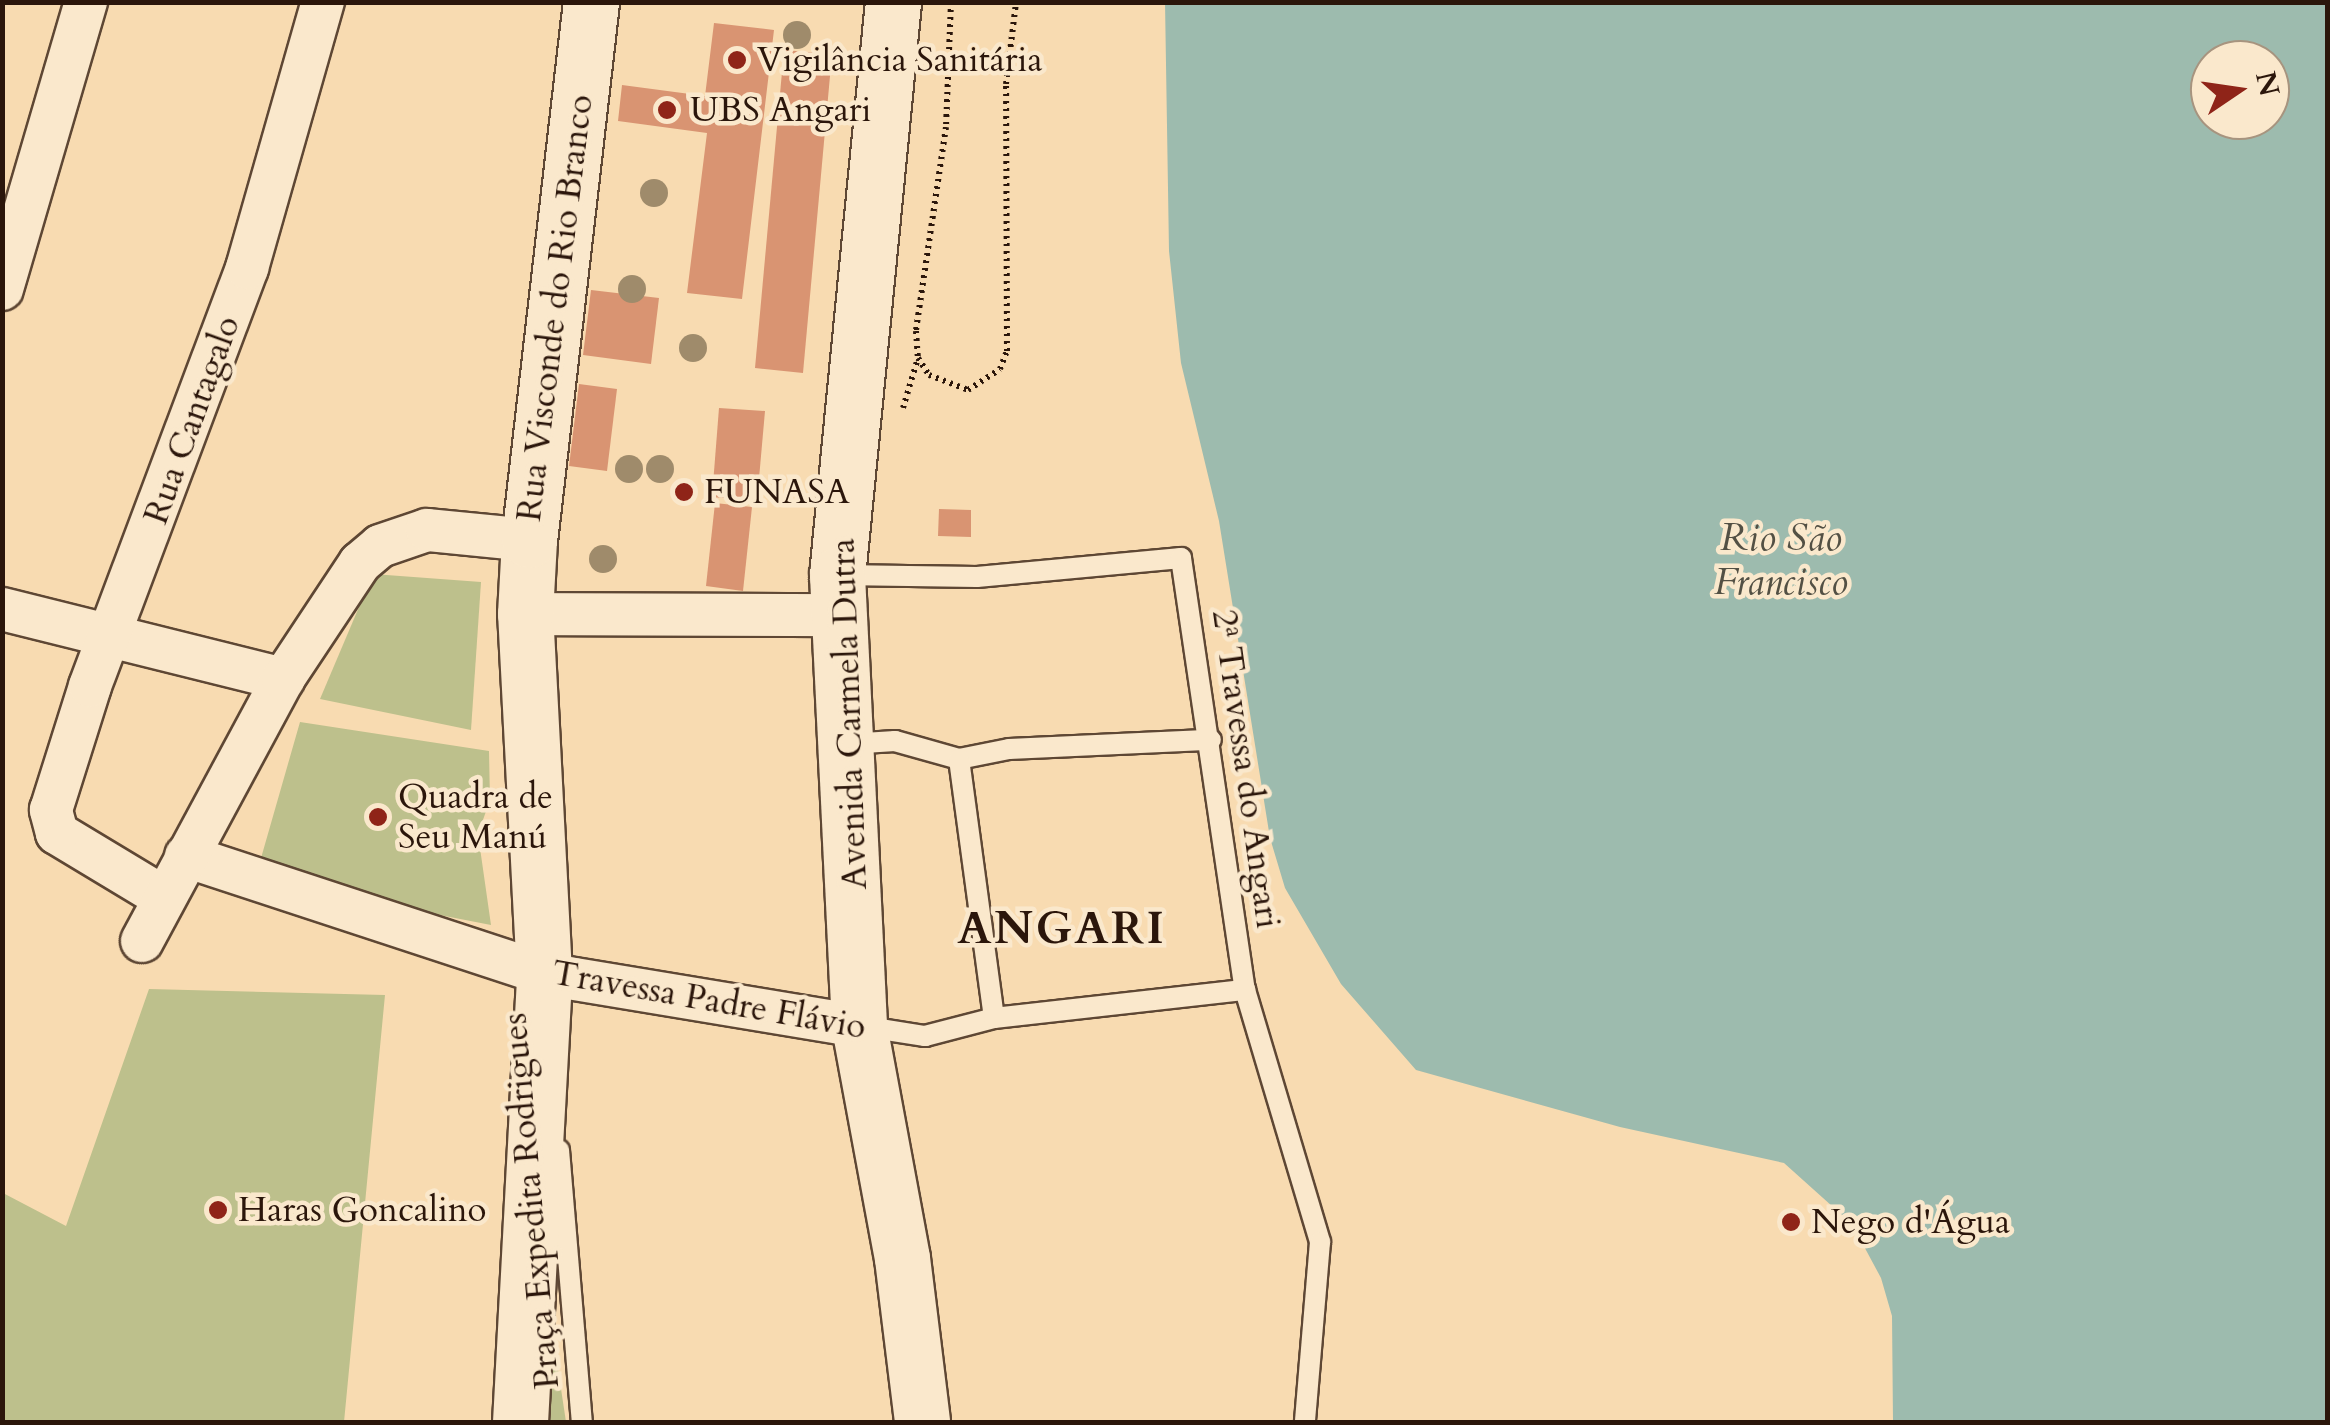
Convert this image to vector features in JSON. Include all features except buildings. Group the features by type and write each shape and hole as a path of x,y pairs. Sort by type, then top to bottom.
{"street":[{"path":"2,290 86,2"},
{"name":"Rua Cantagalo","path":"163,897 57,832 52,810 90,686 247,268 323,2"},
{"name":"Rua Visconde do Rio Branco","path":"520,1422 544,974 526,614 528,540 590,2"},
{"name":"Avenida Carmela Dutra","path":"887,4 838,595 859,1026 902,1258 922,1422"},
{"path":"142,941 283,678 360,562 380,546 427,530 528,540"},
{"path":"526,614 838,595"},
{"path":"2,609 283,678"},
{"name":"Travessa Padre Flávio","path":"186,856 544,974 859,1026"}],"lane":[{"name":"2ª Travessa do Angari","path":"838,595 1182,558 1245,990 1320,1242 1305,1422"},
{"path":"848,744 895,741 959,759 1009,749 1211,740"},
{"path":"959,759 994,1018"},
{"name":"Praça Expedita Rodrigues","path":"544,974 582,1422"},
{"name":"Travessa Padre Flávio","path":"859,1026 925,1036 994,1018 1245,990"}],"path":[{"path":"951,2 946,127 916,331 918,358 929,376 968,390 1000,370 1007,352 1006,84 1016,2"}],"green space":[{"path":"373,574 481,582 471,730 320,699"},
{"name":"Quadra de Seu Manú","path":"300,722 489,751 490,800 478,834 491,925 255,879"},
{"name":"Haras Goncalino","path":"149,989 385,995 344,1422 3,1422 3,1193 66,1226"},
{"path":"549,1309 566,1422 536,1422"}],"water":[{"name":"Rio São Francisco","path":"1165,2 2327,3 2327,1422 1893,1422 1892,1316 1881,1278 1852,1224 1784,1163 1620,1127 1416,1070 1341,984 1285,888 1270,838 1219,521 1181,363 1169,251"}],"place":[{"name":"Vigilância Sanitária","path":"737,60"},
{"name":"UBS Angari","path":"667,110"},
{"name":"FUNASA","path":"684,492"},
{"name":"Quadra de Seu Manú","path":"378,817"},
{"name":"Haras Goncalino","path":"218,1210"},
{"name":"Nego d'Água","path":"1791,1222"}],"district":[{"name":"ANGARI","path":"1062,929"}]}
